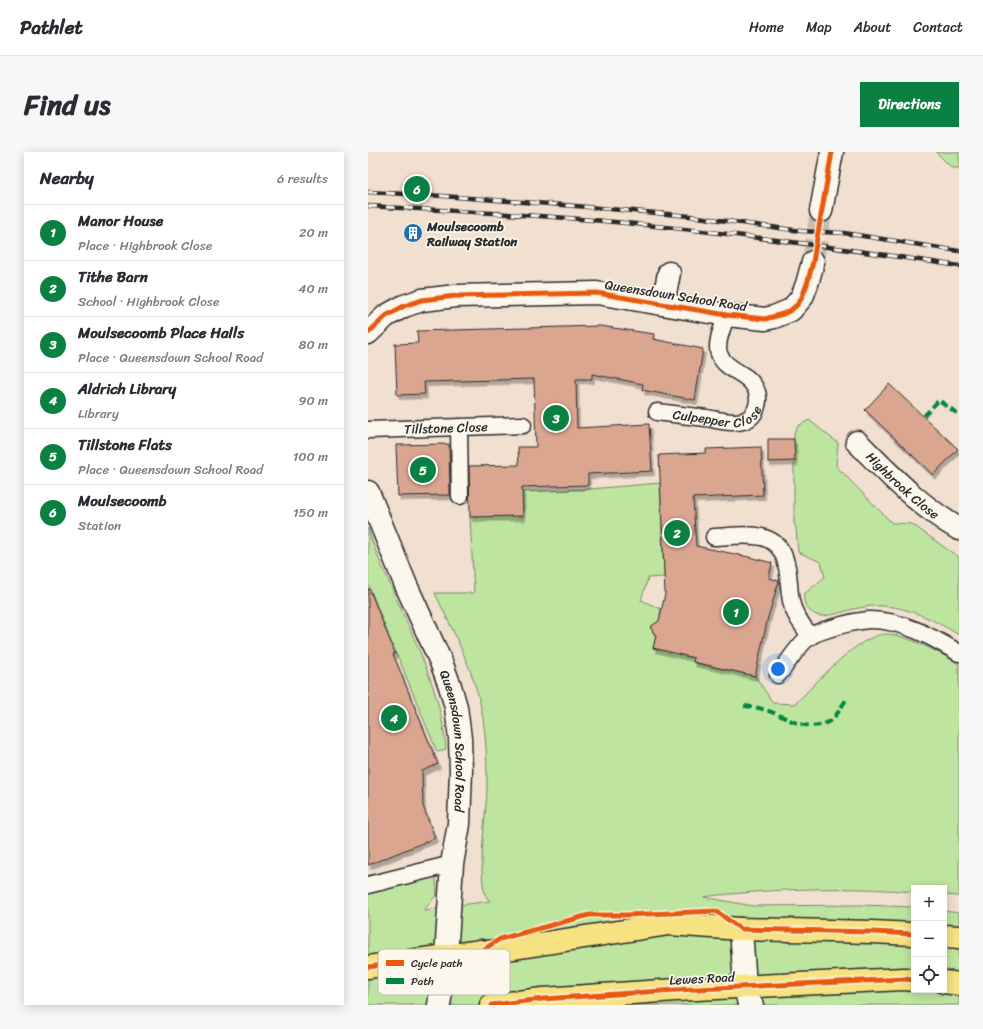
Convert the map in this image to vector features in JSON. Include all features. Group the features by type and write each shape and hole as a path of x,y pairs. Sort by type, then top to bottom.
{"main road":[{"path":"506,949 669,924 741,929 911,934"},
{"path":"947,936 959,937"},
{"path":"368,967 378,966"},
{"name":"Lewes Road","path":"491,1005 544,998 749,996 904,979 911,980"},
{"path":"947,982 959,984"}],"street":[{"path":"821,211 832,152"},
{"name":"Queensdown School Road","path":"368,333 386,316 398,309 422,300 441,297 597,294 727,315 765,319 783,314 798,304 805,291 813,262"},
{"name":"Queensdown School Road","path":"663,304 669,273"},
{"name":"Highbrook Close","path":"857,442 908,493 928,509 957,523"},
{"name":"Queensdown School Road","path":"368,492 405,583 441,662 456,707 460,738 461,771 458,824 452,864 446,949"},
{"path":"741,929 749,996"},
{"name":"Queensdown School Road","path":"439,1005 440,995"}],"lane":[{"name":"Culpepper Close","path":"657,412 729,422 743,421 754,415 758,404 756,388 748,377 728,367 718,352 719,342 727,315"},
{"name":"Tillstone Close","path":"368,430 523,425"},
{"path":"459,427 460,496"},
{"path":"714,537 758,535 770,540 776,545 786,561 792,606 796,617 810,637"},
{"path":"778,675 801,644 810,637 826,629 857,621 870,620 889,622 910,628 959,653"},
{"path":"368,885 452,864"}],"green space":[{"path":"936,152 959,152 959,168 952,168"},
{"path":"809,420 838,443 836,466 892,523 912,524 959,557 959,635 914,612 889,606 859,608 822,616 814,614 808,609 804,602 804,594 825,577 821,562 798,552 796,528 794,523 794,433 798,426"},
{"path":"660,483 664,577 648,578 641,600 661,609 659,621 653,625 652,630 656,636 653,648 694,658 694,663 755,676 773,703 795,704 825,673 850,651 875,636 886,634 903,637 934,650 959,664 959,896 947,895 947,885 911,885 911,892 874,889 813,889 753,892 704,897 752,906 861,905 911,907 911,993 947,993 947,911 959,913 959,1005 368,1005 368,885 435,868 437,894 424,910 490,901 485,894 482,867 487,788 486,751 480,703 458,641 435,593 474,593 470,517 523,515 522,492 590,489"},
{"path":"368,528 379,560 432,683 443,726 446,749 437,752 399,659 395,653 368,584"}],"building":[{"path":"600,326 654,334 653,339 703,349 695,400 642,390 643,384 592,374 592,379 576,379 577,428 649,424 652,471 588,474 588,485 522,487 523,516 470,517 469,466 519,465 518,447 536,447 534,379 424,382 425,394 397,395 395,344 418,343 417,331"},
{"path":"889,384 958,449 933,475 865,410"},
{"path":"768,439 794,439 795,461 768,462"},
{"path":"449,444 450,495 398,496 396,445"},
{"path":"761,447 763,495 693,498 696,546 772,563 769,578 779,581 768,617 755,676 693,662 694,658 653,648 656,636 650,627 659,621 665,594 659,455 706,453 706,449"},
{"path":"369,588 395,653 393,654 438,764 422,771 423,806 435,838 368,865 368,589"}],"tunnel":[{"path":"813,262 821,211"}],"railway":[{"path":"368,192 443,196 690,216 801,231 844,233 959,251"},
{"path":"368,206 542,216 616,222 714,232 861,251 959,266"}],"marked path":[{"path":"924,416 939,400 959,415"},
{"path":"744,706 760,708 794,722 811,726 819,725 831,720 846,700"}],"cycle path":[{"path":"368,333 386,316 404,306 422,300 456,296 597,293 727,315 765,319 783,314 798,304 807,284 813,262 832,152"},
{"path":"484,949 500,939 589,915 716,911 741,929 911,934"},
{"path":"368,967 378,966"},
{"path":"491,1005 543,999 676,990 911,980"}],"place":[{"name":"Moulsecoomb","path":"417,189"},
{"name":"Moulsecoomb Railway Station","path":"413,233"},
{"name":"Moulsecoomb Place Halls","path":"556,418"},
{"name":"Tillstone Flats","path":"423,470"},
{"name":"Tithe Barn","path":"677,533"},
{"name":"Manor House","path":"736,612"},
{"name":"Aldrich Library","path":"394,718"}]}
